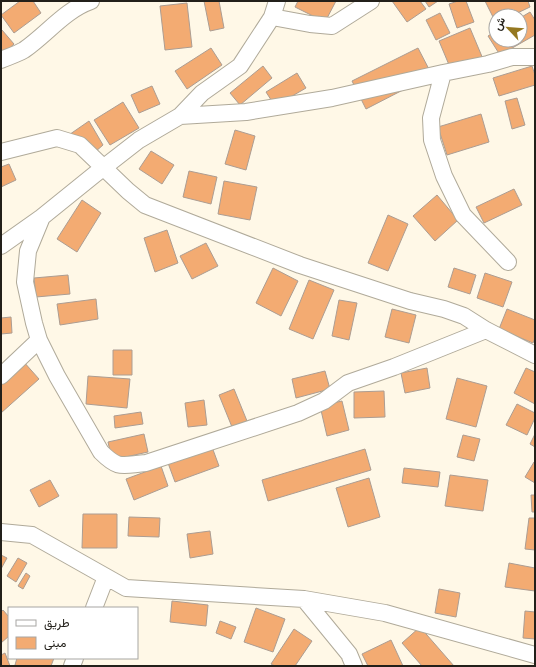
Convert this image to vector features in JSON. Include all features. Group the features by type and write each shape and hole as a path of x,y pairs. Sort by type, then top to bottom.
{"street":[{"path":"1,60 23,51 52,26 81,5 91,1"},
{"path":"1,246 42,218 103,167 139,140 180,116 202,93 240,66 272,17 277,1"},
{"path":"272,17 310,24 332,26 371,1"},
{"path":"180,116 246,112 324,99 488,64 512,57 535,57"},
{"path":"443,73 430,118 432,140 444,176 463,215 508,262"},
{"path":"1,152 58,138 80,145 128,191 145,205 300,265 410,301 444,309 464,316 486,330 535,355"},
{"path":"42,218 28,251 25,282 39,340 57,376 101,452 110,461 120,466 146,463 298,413 324,400 348,383 394,367 486,330"},
{"path":"1,376 39,340"},
{"path":"1,532 32,535 126,588 304,600 385,613 535,655"},
{"path":"94,607 106,577"},
{"path":"304,600 349,654 354,666"}],"building":[{"path":"20,1 33,1 41,13 14,33 1,15"},
{"path":"204,1 219,1 224,28 210,31"},
{"path":"298,1 336,1 325,22 295,7"},
{"path":"392,1 420,1 426,9 407,22"},
{"path":"425,1 438,1 429,7"},
{"path":"458,1 466,1 474,22 457,28 449,4"},
{"path":"485,1 528,1 530,7 528,8 488,8"},
{"path":"187,3 192,47 165,50 160,6"},
{"path":"530,12 535,20 535,35 528,39 528,13"},
{"path":"440,13 450,33 436,40 426,20"},
{"path":"470,28 483,59 452,72 439,41"},
{"path":"2,30 14,44 1,56 1,31"},
{"path":"211,48 222,65 187,89 175,71"},
{"path":"418,48 432,75 366,109 352,81"},
{"path":"496,48 512,48 500,55"},
{"path":"263,66 272,78 240,105 230,93"},
{"path":"532,66 535,75 535,85 499,96 493,78"},
{"path":"297,73 306,88 275,106 266,92"},
{"path":"152,86 160,104 139,113 131,95"},
{"path":"517,98 525,125 512,129 505,101"},
{"path":"123,102 139,128 110,145 94,120"},
{"path":"481,114 489,142 447,155 438,127"},
{"path":"89,121 103,145 95,152 63,139"},
{"path":"235,130 255,136 246,170 225,164"},
{"path":"151,151 174,165 162,184 139,169"},
{"path":"9,164 16,180 1,187 1,167"},
{"path":"189,171 217,177 211,204 183,197"},
{"path":"224,181 257,187 250,220 218,214"},
{"path":"514,189 522,205 484,223 476,207"},
{"path":"437,195 458,220 435,241 413,216"},
{"path":"82,200 101,213 77,252 57,239"},
{"path":"388,215 408,224 388,271 368,263"},
{"path":"167,230 178,263 155,272 144,238"},
{"path":"206,243 218,266 192,279 180,256"},
{"path":"273,268 298,281 281,316 256,303"},
{"path":"454,268 476,275 470,294 448,287"},
{"path":"485,273 512,282 503,307 477,298"},
{"path":"68,275 70,294 36,297 34,278"},
{"path":"309,280 334,290 313,339 289,329"},
{"path":"96,299 98,319 60,325 57,304"},
{"path":"339,300 357,303 349,340 332,336"},
{"path":"392,309 416,315 409,343 385,337"},
{"path":"507,309 535,320 535,338 533,343 499,329"},
{"path":"11,317 12,333 1,334 1,318"},
{"path":"113,350 132,350 132,375 113,375"},
{"path":"23,361 39,379 1,413 1,382"},
{"path":"427,368 430,388 405,393 401,373"},
{"path":"526,368 535,372 535,404 514,393"},
{"path":"325,371 330,389 296,398 292,379"},
{"path":"88,376 130,379 127,408 86,404"},
{"path":"457,378 487,386 476,427 446,419"},
{"path":"234,389 247,421 232,427 219,395"},
{"path":"384,391 385,417 354,418 354,392"},
{"path":"204,400 207,425 188,427 185,403"},
{"path":"342,401 349,430 327,436 320,406"},
{"path":"517,404 535,413 535,418 527,435 506,425"},
{"path":"141,412 143,424 115,428 114,416"},
{"path":"144,434 148,452 112,460 108,442"},
{"path":"535,434 535,447 530,444"},
{"path":"463,435 480,439 474,461 457,457"},
{"path":"212,447 219,466 175,482 168,463"},
{"path":"365,449 371,470 268,501 262,480"},
{"path":"534,462 535,463 535,483 525,477"},
{"path":"161,466 168,486 134,500 126,479"},
{"path":"404,468 440,472 438,487 402,483"},
{"path":"450,475 488,480 483,511 445,506"},
{"path":"369,478 380,517 348,527 336,488"},
{"path":"50,480 59,496 39,507 30,490"},
{"path":"531,495 535,495 535,512 532,512"},
{"path":"83,514 117,514 117,548 82,548"},
{"path":"129,517 160,518 159,537 128,536"},
{"path":"529,518 535,518 535,550 525,549"},
{"path":"210,531 213,554 190,558 187,534"},
{"path":"1,555 7,558 1,569"},
{"path":"18,558 27,563 16,582 7,576"},
{"path":"509,563 535,568 535,591 505,587"},
{"path":"26,573 30,576 23,589 18,586"},
{"path":"439,589 460,593 456,617 435,613"},
{"path":"172,601 208,605 206,626 170,622"},
{"path":"256,608 285,619 273,652 244,642"},
{"path":"3,610 8,616 8,637 1,643 1,612"},
{"path":"525,611 535,612 535,639 523,638"},
{"path":"220,621 236,627 231,639 216,633"},
{"path":"420,627 454,666 422,666 402,643"},
{"path":"294,629 312,641 295,666 275,666 271,664"},
{"path":"391,640 403,666 368,666 362,654"},
{"path":"5,653 10,666 1,666 1,655"},
{"path":"17,659 54,659 51,666 15,665"}]}
